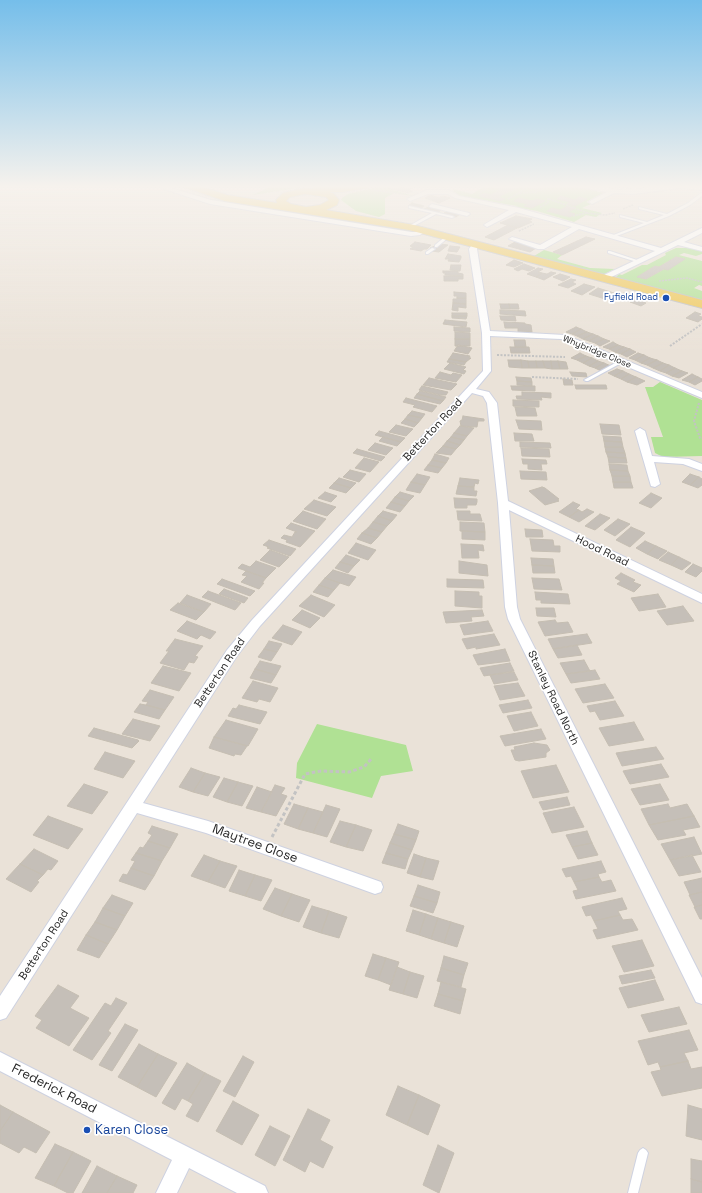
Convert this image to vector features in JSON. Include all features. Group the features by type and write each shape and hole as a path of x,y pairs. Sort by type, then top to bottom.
{"main road":[{"path":"462,241 702,304"}],"street":[{"path":"518,241 541,247 552,241"},
{"path":"629,241 661,250"},
{"path":"605,278 680,241"},
{"path":"677,242 702,249"},
{"path":"475,244 473,249 486,333 487,355"},
{"name":"Whybridge Close","path":"486,333 559,336 701,395"},
{"name":"Betterton Road","path":"0,1012 232,653 256,623 484,374 487,355"},
{"name":"Stanley Road North","path":"470,390 486,394 490,398 503,503 511,607 514,619 702,996"},
{"path":"640,431 655,484"},
{"path":"648,459 685,461 702,468"},
{"name":"Hood Road","path":"503,503 702,599"},
{"name":"Maytree Close","path":"133,806 208,827 375,887"},
{"name":"Frederick Road","path":"0,1061 258,1193"},
{"path":"166,1193 185,1156"}],"lane":[{"path":"428,253 443,241"},
{"path":"609,252 638,261"},
{"path":"586,380 621,362"},
{"path":"634,1193 643,1153"}],"path":[{"path":"653,282 687,278 702,282"},
{"path":"670,346 702,324"},
{"path":"487,355 565,357"},
{"path":"532,377 586,380"},
{"path":"701,395 694,421 700,438 702,438"},
{"path":"266,848 305,774 321,770 349,772 364,767 372,758"}],"green space":[{"path":"676,248 690,248 702,251 702,254 696,256 684,253 679,255 702,261 702,286 699,285 694,288 702,291 702,302 616,277 619,274 622,275 642,265 647,265 666,255 665,253","holes":["676,257 684,259 646,279 638,277 655,266 659,267"]},
{"path":"544,250 562,255 557,259 590,268 615,269 607,273 609,274 602,274 534,256"},
{"path":"660,382 702,400 702,456 663,457 655,453 651,437 663,437 645,387 653,387"},
{"path":"317,724 406,745 413,771 381,776 372,798 296,778 297,763"}],"building":[{"path":"578,241 592,241 562,255 553,252"},
{"path":"415,242 431,245 427,249 421,251 410,249 413,247 410,246"},
{"path":"515,242 536,248 530,252 508,246"},
{"path":"440,244 448,245 439,252 431,251 434,249 430,248"},
{"path":"450,246 460,247 457,252 448,251"},
{"path":"448,254 461,256 459,262 448,261 449,259 445,259"},
{"path":"676,257 685,259 668,270 664,269 646,279 637,277 655,266 659,267"},
{"path":"514,260 523,263 514,267 506,265"},
{"path":"524,264 535,268 529,271 522,269 518,271 514,269"},
{"path":"451,265 461,265 460,271 450,270"},
{"path":"538,268 543,269 538,272 542,273 536,277 527,274"},
{"path":"443,271 458,271 458,273 463,274 463,276 445,275"},
{"path":"551,272 556,273 544,280 536,277 542,273 547,274"},
{"path":"560,274 570,277 563,281 553,277"},
{"path":"444,276 463,276 463,279 458,279 458,281 444,281"},
{"path":"571,279 576,280 572,282 576,284 568,288 558,285"},
{"path":"584,284 595,287 582,295 571,291"},
{"path":"598,288 614,293 605,299 589,294"},
{"path":"454,292 466,293 466,298 457,298 457,296 454,296"},
{"path":"624,293 630,294 622,299 616,297"},
{"path":"631,295 637,297 628,301 623,300"},
{"path":"639,297 645,299 641,301 646,303 641,306 630,302"},
{"path":"466,298 466,304 453,303 453,299"},
{"path":"453,303 466,304 466,308 458,307 458,311 452,310"},
{"path":"500,304 509,304 510,309 501,309"},
{"path":"509,304 518,304 519,309 510,309"},
{"path":"500,310 525,311 526,316 500,314"},
{"path":"695,312 701,314 698,316 702,317 702,319 698,322 686,318"},
{"path":"452,313 467,313 467,316 452,316"},
{"path":"452,316 467,316 466,319 452,318"},
{"path":"500,316 515,316 516,321 501,320"},
{"path":"445,320 467,322 466,327 443,324"},
{"path":"504,322 525,323 531,325 532,332 518,332 518,328 505,328"},
{"path":"454,327 470,328 470,332 454,331"},
{"path":"576,327 581,329 572,334 566,332"},
{"path":"581,329 587,332 577,336 572,334"},
{"path":"455,332 470,333 470,339 455,339"},
{"path":"587,332 593,334 583,339 577,336"},
{"path":"593,334 598,336 589,341 583,339"},
{"path":"598,336 604,339 595,343 589,341"},
{"path":"455,339 470,339 470,346 455,346"},
{"path":"604,339 610,341 600,346 595,343"},
{"path":"514,340 525,340 526,347 515,347"},
{"path":"613,342 618,345 609,349 603,347"},
{"path":"458,345 472,348 468,354 454,351"},
{"path":"618,345 624,347 615,352 609,349"},
{"path":"510,347 529,347 530,353 511,353"},
{"path":"624,347 630,349 621,354 615,352"},
{"path":"630,349 636,352 627,357 621,354"},
{"path":"453,353 470,356 469,358 471,358 466,362 449,359"},
{"path":"580,353 586,356 577,360 571,358"},
{"path":"638,353 644,355 635,360 629,358"},
{"path":"644,355 650,358 641,363 635,360"},
{"path":"586,356 592,358 583,363 577,360"},
{"path":"592,358 598,361 589,366 583,363"},
{"path":"650,358 657,360 647,365 641,363"},
{"path":"449,359 466,362 464,365 447,362"},
{"path":"508,360 521,360 522,368 509,367"},
{"path":"521,360 528,361 529,368 522,368"},
{"path":"657,360 663,363 653,368 647,365"},
{"path":"528,361 536,361 537,368 529,368"},
{"path":"536,361 543,361 545,368 537,368"},
{"path":"543,361 551,361 552,369 545,368"},
{"path":"551,361 558,361 560,369 552,369"},
{"path":"558,361 566,362 568,369 560,369"},
{"path":"598,361 604,363 595,368 589,366"},
{"path":"450,363 466,367 463,370 466,371 464,374 444,369"},
{"path":"604,363 611,366 601,371 595,368"},
{"path":"663,363 669,365 660,371 653,368"},
{"path":"669,365 675,368 666,373 660,371"},
{"path":"675,368 682,371 672,376 666,373"},
{"path":"617,369 623,371 614,376 608,373"},
{"path":"623,371 629,374 621,379 614,376"},
{"path":"682,371 688,373 679,378 672,376"},
{"path":"440,372 451,375 453,373 462,375 456,382 435,378"},
{"path":"570,372 586,373 587,377 572,376"},
{"path":"629,374 636,377 627,382 621,379"},
{"path":"692,374 698,377 689,382 682,380"},
{"path":"516,377 531,378 532,382 517,381"},
{"path":"636,377 645,381 637,385 627,382"},
{"path":"698,377 702,379 702,381 695,385 689,382"},
{"path":"429,378 457,384 451,390 423,385"},
{"path":"563,379 572,380 573,385 564,385"},
{"path":"517,381 532,382 532,386 517,385"},
{"path":"575,385 606,385 607,389 576,389"},
{"path":"422,386 448,392 446,395 441,395 419,390"},
{"path":"511,386 535,386 535,391 512,390"},
{"path":"420,391 446,397 443,401 417,394"},
{"path":"522,392 551,393 551,398 541,397 542,400 517,399 516,396 522,396"},
{"path":"417,394 443,401 440,404 414,398"},
{"path":"406,398 437,406 432,412 413,407 415,405 403,402"},
{"path":"513,400 539,401 539,407 513,406"},
{"path":"515,407 535,408 537,416 517,416"},
{"path":"412,411 425,414 422,418 408,415"},
{"path":"408,415 422,418 418,423 405,419"},
{"path":"463,416 484,419 484,421 478,421 477,427 461,426 460,421 462,420"},
{"path":"405,419 418,423 414,427 401,423"},
{"path":"516,420 541,421 542,430 519,429"},
{"path":"600,424 619,425 621,435 602,434"},
{"path":"396,425 413,429 406,436 389,432"},
{"path":"460,426 474,428 467,436 454,433"},
{"path":"379,431 405,438 401,442 375,435"},
{"path":"454,433 467,436 464,440 451,437"},
{"path":"514,433 532,434 534,441 515,441"},
{"path":"603,436 621,437 622,442 604,441"},
{"path":"383,437 401,442 397,446 379,441"},
{"path":"451,437 464,440 460,445 447,441"},
{"path":"447,441 460,445 456,449 443,446"},
{"path":"604,441 622,442 623,447 605,447"},
{"path":"520,442 550,443 551,448 520,447"},
{"path":"375,443 393,448 386,455 368,450"},
{"path":"443,446 456,449 451,455 436,453"},
{"path":"605,447 623,447 625,453 606,452"},
{"path":"521,448 549,449 550,457 522,456"},
{"path":"357,449 385,457 381,461 353,453"},
{"path":"606,452 625,453 626,458 608,457"},
{"path":"435,454 449,458 446,463 432,460"},
{"path":"608,457 626,458 627,463 609,463"},
{"path":"364,458 379,462 370,472 355,468"},
{"path":"522,459 546,460 547,464 541,464 542,470 528,469 528,464 523,464"},
{"path":"432,460 446,463 442,468 428,465"},
{"path":"609,464 627,465 628,471 610,470"},
{"path":"428,465 442,468 438,473 424,470"},
{"path":"350,470 366,474 359,482 343,477"},
{"path":"610,470 628,471 630,476 612,476"},
{"path":"520,471 546,472 547,480 521,479"},
{"path":"417,474 430,477 425,485 411,482"},
{"path":"690,474 699,477 690,485 682,482"},
{"path":"612,476 630,476 631,482 613,482"},
{"path":"699,477 702,479 702,485 698,488 690,485"},
{"path":"339,478 356,483 351,488 334,483"},
{"path":"460,478 479,480 478,484 475,483 474,487 458,486"},
{"path":"411,482 425,485 420,493 406,490"},
{"path":"613,482 631,482 633,488 614,488"},
{"path":"334,483 351,488 346,493 329,488"},
{"path":"458,486 474,487 474,491 477,491 476,496 456,494"},
{"path":"542,487 559,499 557,500 559,501 545,505 529,491"},
{"path":"325,492 337,496 331,502 318,498"},
{"path":"400,492 414,496 409,501 395,497"},
{"path":"651,493 662,498 651,508 639,503"},
{"path":"395,497 409,501 405,506 391,502"},
{"path":"454,498 477,499 477,502 476,505 467,505 467,508 455,508"},
{"path":"314,500 336,507 327,516 304,509"},
{"path":"391,502 405,506 400,512 386,508"},
{"path":"573,502 580,505 576,509 579,510 569,517 559,512"},
{"path":"587,509 594,512 579,522 569,517 579,510 582,512"},
{"path":"303,511 326,519 317,529 293,521"},
{"path":"383,511 397,515 392,521 378,516"},
{"path":"457,511 470,511 470,514 480,514 482,521 458,520"},
{"path":"600,514 610,518 595,530 585,526"},
{"path":"378,516 392,521 387,526 373,522"},
{"path":"618,519 630,524 615,536 604,530"},
{"path":"373,522 387,526 382,532 368,528"},
{"path":"460,522 484,523 485,532 460,531"},
{"path":"291,523 315,531 300,547 286,542 287,540 281,538 284,535 292,537 295,532 297,532 286,528"},
{"path":"631,527 645,533 630,547 616,540"},
{"path":"368,528 382,532 377,538 362,533"},
{"path":"525,529 542,530 543,537 526,537"},
{"path":"462,531 485,532 485,540 462,539"},
{"path":"362,533 377,538 371,544 357,539"},
{"path":"530,539 553,540 554,546 560,546 560,552 532,551"},
{"path":"269,540 296,549 290,556 267,548 269,547 263,545"},
{"path":"645,541 656,546 647,554 636,548"},
{"path":"356,543 376,550 368,560 348,553"},
{"path":"461,544 483,545 484,551 478,550 479,558 462,558"},
{"path":"656,546 667,551 658,559 647,554"},
{"path":"270,550 289,557 279,567 260,560"},
{"path":"668,552 679,557 671,565 659,560"},
{"path":"346,555 360,560 354,566 340,562"},
{"path":"679,557 691,563 682,570 671,565"},
{"path":"531,558 553,559 554,566 532,565"},
{"path":"256,561 276,568 266,578 238,568 242,564 250,567"},
{"path":"459,561 487,565 488,576 459,573"},
{"path":"340,562 354,566 348,573 335,568"},
{"path":"693,564 702,568 702,571 696,577 685,572"},
{"path":"532,565 554,566 555,573 533,573"},
{"path":"333,570 356,577 349,586 325,578"},
{"path":"246,571 266,578 259,589 241,582 247,576 242,575"},
{"path":"621,573 635,580 633,582 641,585 634,592 617,584 621,581 615,578"},
{"path":"325,578 340,583 334,590 319,585"},
{"path":"532,578 559,579 562,590 534,589"},
{"path":"222,579 255,591 250,596 217,584"},
{"path":"447,579 483,580 484,588 447,587"},
{"path":"319,585 334,590 328,597 313,592"},
{"path":"224,589 248,598 244,603 219,594"},
{"path":"208,591 241,603 235,610 202,597"},
{"path":"455,591 479,592 479,596 482,596 482,608 455,606"},
{"path":"535,592 568,594 570,604 541,603 541,600 536,600"},
{"path":"658,594 666,607 639,611 631,598"},
{"path":"187,595 211,604 204,612 180,603"},
{"path":"311,595 335,605 324,617 299,606"},
{"path":"178,603 204,612 196,620 170,610"},
{"path":"683,606 694,621 667,625 657,611"},
{"path":"536,608 554,608 556,617 537,616"},
{"path":"302,610 320,618 310,628 292,620"},
{"path":"482,610 484,616 471,617 472,621 446,623 443,612"},
{"path":"555,620 557,623 568,622 573,632 545,636 538,622"},
{"path":"187,621 216,632 210,639 201,635 197,639 177,631"},
{"path":"488,621 493,631 464,635 460,625"},
{"path":"283,625 302,632 292,645 272,638"},
{"path":"494,634 500,645 467,649 462,639"},
{"path":"587,634 592,643 553,649 548,639"},
{"path":"175,639 203,646 195,656 198,657 194,663 189,662 184,670 160,663 169,651 166,651"},
{"path":"269,641 282,644 277,652 264,649"},
{"path":"577,645 582,655 558,658 553,649"},
{"path":"264,649 277,652 271,661 258,657"},
{"path":"505,649 510,661 478,665 473,655"},
{"path":"584,660 590,671 566,674 560,663"},
{"path":"260,661 281,666 276,675 255,669"},
{"path":"510,663 514,671 484,676 480,668"},
{"path":"163,666 191,673 179,691 151,683"},
{"path":"255,669 276,675 271,683 250,678"},
{"path":"595,670 600,679 571,683 566,674"},
{"path":"514,672 518,680 494,684 490,675"},
{"path":"253,681 278,688 270,702 259,699 257,702 242,698"},
{"path":"518,683 525,696 500,700 494,686"},
{"path":"605,684 614,698 583,703 575,689"},
{"path":"150,690 174,697 165,710 146,705 148,702 142,701"},
{"path":"528,700 532,708 503,713 499,705"},
{"path":"615,701 624,716 600,720 595,711 590,712 587,706"},
{"path":"140,704 165,710 159,719 134,712"},
{"path":"239,705 267,712 260,724 228,716 233,708 236,709"},
{"path":"531,712 538,726 514,731 507,716"},
{"path":"133,719 160,726 150,741 122,734"},
{"path":"226,720 258,729 248,746 214,737"},
{"path":"634,722 644,740 609,746 599,728"},
{"path":"94,728 139,741 132,748 88,736"},
{"path":"541,729 546,739 505,746 500,736"},
{"path":"214,737 247,746 241,755 235,754 234,756 209,748"},
{"path":"534,743 547,745 550,750 546,753 546,757 519,761 515,760 511,750 515,750 514,747"},
{"path":"656,747 664,759 622,766 616,753"},
{"path":"105,752 135,761 123,778 94,769"},
{"path":"661,764 669,777 630,784 623,771"},
{"path":"556,765 569,792 533,798 521,771"},
{"path":"191,768 205,773 193,792 179,787"},
{"path":"205,773 220,777 208,796 193,792"},
{"path":"224,778 238,782 227,802 213,797"},
{"path":"238,782 253,786 242,806 227,802"},
{"path":"84,784 108,792 92,814 67,806"},
{"path":"660,784 669,800 640,805 631,789"},
{"path":"275,785 285,788 281,794 287,796 276,816 261,812"},
{"path":"257,787 272,792 261,812 246,808"},
{"path":"567,797 570,805 543,810 539,802"},
{"path":"294,804 308,808 298,829 284,824"},
{"path":"668,804 670,808 687,804 694,816 649,825 641,809"},
{"path":"326,805 340,809 327,837 313,833"},
{"path":"574,807 584,827 552,833 543,813"},
{"path":"308,808 323,812 313,833 298,829"},
{"path":"48,816 83,829 68,849 33,835"},
{"path":"694,816 700,827 683,830 686,835 658,840 649,825"},
{"path":"340,821 356,825 346,847 330,842"},
{"path":"398,824 419,831 416,840 394,834"},
{"path":"356,825 372,830 363,851 346,847"},
{"path":"152,826 178,834 170,848 148,841 152,835 148,833"},
{"path":"587,831 592,843 572,847 566,835"},
{"path":"394,834 416,840 412,850 390,843"},
{"path":"694,837 702,854 670,860 661,844"},
{"path":"148,841 170,848 162,861 136,853 140,847 143,848"},
{"path":"390,843 412,850 408,859 386,853"},
{"path":"592,843 598,855 578,859 572,847"},
{"path":"34,849 58,861 51,870 48,869 43,875 20,864"},
{"path":"136,853 162,861 154,876 131,868 135,861 131,860"},
{"path":"386,853 408,859 405,869 382,863"},
{"path":"414,854 426,858 420,877 407,873"},
{"path":"204,855 220,861 208,882 191,876"},
{"path":"692,855 701,872 679,876 670,860"},
{"path":"426,858 439,861 433,880 420,877"},
{"path":"220,861 237,866 225,888 208,882"},
{"path":"601,861 606,872 598,874 599,877 574,882 571,876 566,877 562,869"},
{"path":"20,864 43,875 37,881 39,882 31,892 6,879"},
{"path":"131,868 154,876 145,890 119,881 123,874 127,875"},
{"path":"239,870 255,875 245,896 229,891"},
{"path":"255,875 272,880 261,901 245,896"},
{"path":"599,877 602,882 611,880 616,891 576,899 573,891 578,890 574,882"},
{"path":"702,878 702,892 690,895 684,882"},
{"path":"418,885 440,892 437,903 414,896"},
{"path":"275,888 292,894 281,916 263,909"},
{"path":"702,892 702,905 695,907 689,895"},
{"path":"292,894 310,900 299,922 281,916"},
{"path":"112,895 133,903 125,916 103,908"},
{"path":"414,896 437,903 433,913 410,906"},
{"path":"622,898 627,909 618,911 620,915 594,921 591,915 586,916 582,907"},
{"path":"702,905 702,919 700,919 694,907"},
{"path":"312,906 329,911 321,933 303,927"},
{"path":"103,908 125,916 117,930 95,922"},
{"path":"413,910 426,914 419,935 406,931"},
{"path":"329,911 347,917 339,938 321,933"},
{"path":"426,914 438,918 431,939 419,935"},
{"path":"620,915 623,920 632,919 638,930 597,939 593,930 598,929 594,921"},
{"path":"438,918 451,922 444,943 431,939"},
{"path":"95,922 117,930 108,944 86,935"},
{"path":"451,922 464,926 457,947 444,943"},
{"path":"86,935 108,944 99,958 77,950"},
{"path":"642,940 654,966 624,972 612,946"},
{"path":"373,954 386,958 378,980 365,976"},
{"path":"444,956 468,963 464,975 441,968"},
{"path":"386,958 399,962 391,985 378,980"},
{"path":"397,967 410,972 403,994 389,990"},
{"path":"441,968 464,975 461,987 437,981"},
{"path":"651,970 655,978 622,984 619,976"},
{"path":"410,972 424,976 417,998 403,994"},
{"path":"655,980 664,1000 628,1008 619,988"},
{"path":"441,982 466,989 463,1001 438,994"},
{"path":"58,985 79,996 70,1008 89,1018 69,1046 36,1028 42,1020 35,1016"},
{"path":"438,994 463,1001 460,1014 434,1006"},
{"path":"116,998 127,1003 108,1031 111,1033 92,1060 73,1050 105,1003 111,1006"},
{"path":"679,1007 687,1024 649,1032 641,1015"},
{"path":"125,1024 138,1030 112,1071 99,1065"},
{"path":"689,1030 698,1050 684,1053 688,1061 660,1067 658,1062 648,1065 638,1041"},
{"path":"139,1044 158,1054 137,1087 118,1077"},
{"path":"158,1054 177,1063 156,1097 137,1087"},
{"path":"243,1056 254,1062 235,1097 223,1091"},
{"path":"688,1061 691,1069 702,1067 702,1088 662,1096 651,1072 661,1070 660,1067"},
{"path":"187,1063 205,1073 188,1101 182,1098 175,1110 162,1103"},
{"path":"205,1073 221,1081 198,1122 186,1116 193,1104 188,1101"},
{"path":"398,1086 419,1095 407,1125 386,1115"},
{"path":"419,1095 440,1105 428,1135 407,1125"},
{"path":"233,1101 259,1115 242,1145 216,1131"},
{"path":"0,1105 13,1112 0,1131"},
{"path":"688,1105 702,1109 702,1140 686,1136"},
{"path":"308,1109 330,1120 320,1140 333,1147 323,1168 310,1161 305,1172 283,1160"},
{"path":"13,1112 50,1132 36,1153 24,1147 19,1153 0,1143 0,1131"},
{"path":"270,1126 290,1136 275,1166 255,1155"},
{"path":"55,1144 73,1152 54,1186 35,1178"},
{"path":"438,1145 454,1153 439,1193 423,1185"},
{"path":"73,1152 91,1161 73,1193 68,1193 54,1186"},
{"path":"691,1159 702,1161 702,1182 691,1179"},
{"path":"97,1166 117,1176 107,1193 82,1193"},
{"path":"117,1176 137,1185 133,1193 107,1193"},
{"path":"691,1179 702,1182 702,1193 691,1193"}],"place":[{"name":"Fyfield Road","path":"666,298"},
{"name":"Karen Close","path":"87,1130"}]}
